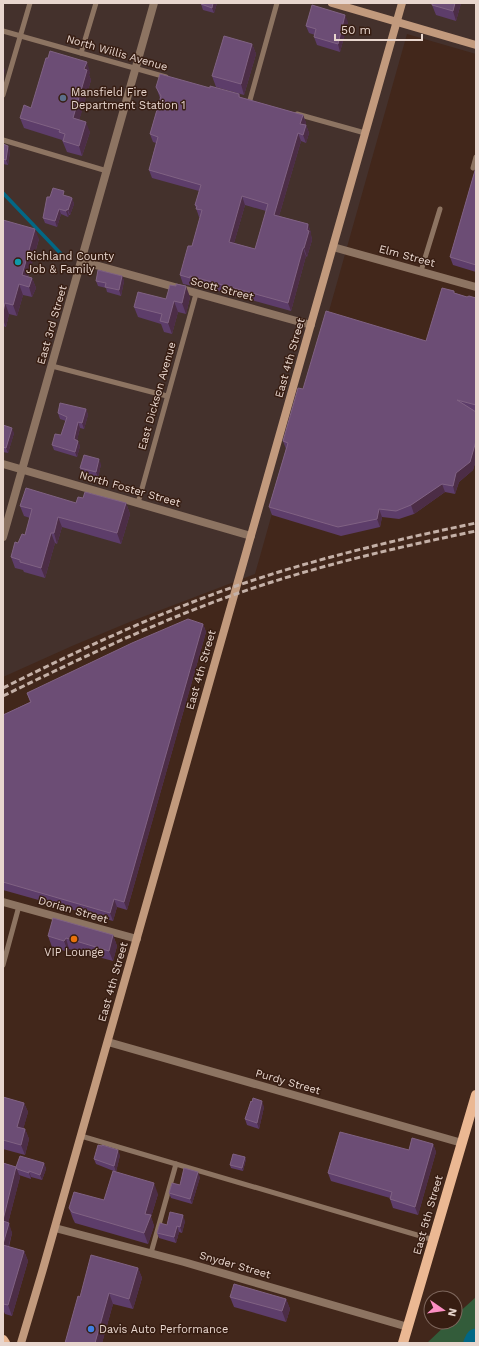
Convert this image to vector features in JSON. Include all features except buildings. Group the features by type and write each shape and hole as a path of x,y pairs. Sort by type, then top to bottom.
{"main road":[{"path":"332,3 476,45"},
{"name":"East 4th Street","path":"21,1343 108,1042 402,3"},
{"name":"East 5th Street","path":"403,1343 476,1095"}],"street":[{"name":"East 3rd Street","path":"3,537 154,3"},
{"name":"Elm Street","path":"333,247 476,287"},
{"name":"Scott Street","path":"81,261 310,325"},
{"name":"North Foster Street","path":"3,464 251,536"},
{"name":"Dorian Street","path":"3,902 136,939"},
{"name":"Purdy Street","path":"108,1042 462,1142"},
{"name":"Snyder Street","path":"55,1228 151,1253 408,1327"}],"lane":[{"path":"3,95 30,3"},
{"path":"81,53 96,3"},
{"path":"250,100 277,3"},
{"name":"North Willis Avenue","path":"3,31 174,79"},
{"path":"243,98 258,103"},
{"path":"288,111 365,133"},
{"path":"3,140 107,170"},
{"path":"473,168 476,157"},
{"path":"421,271 440,209"},
{"name":"East Dickson Avenue","path":"138,503 196,294"},
{"path":"52,366 167,396"},
{"path":"3,965 19,906"},
{"path":"81,1136 434,1240"},
{"path":"151,1253 176,1164"}],"shaded area":[{"path":"3,3 476,3 476,54 407,34 255,574 132,621 3,677"}],"green space":[{"path":"476,1297 476,1343 427,1343 441,1330 463,1330 463,1309"}],"waterway":[{"path":"3,193 64,257"},
{"path":"474,1343 476,1339"}],"railway":[{"path":"3,688 118,633 177,608 236,586 295,567 355,551 476,523"},
{"path":"3,696 88,655 174,617 233,595 353,559 476,531"}],"place":[{"name":"Mansfield Fire Department Station 1","path":"63,98"},
{"name":"Richland County Job & Family","path":"18,262"},
{"name":"VIP Lounge","path":"74,939"},
{"name":"Davis Auto Performance","path":"91,1329"}]}
